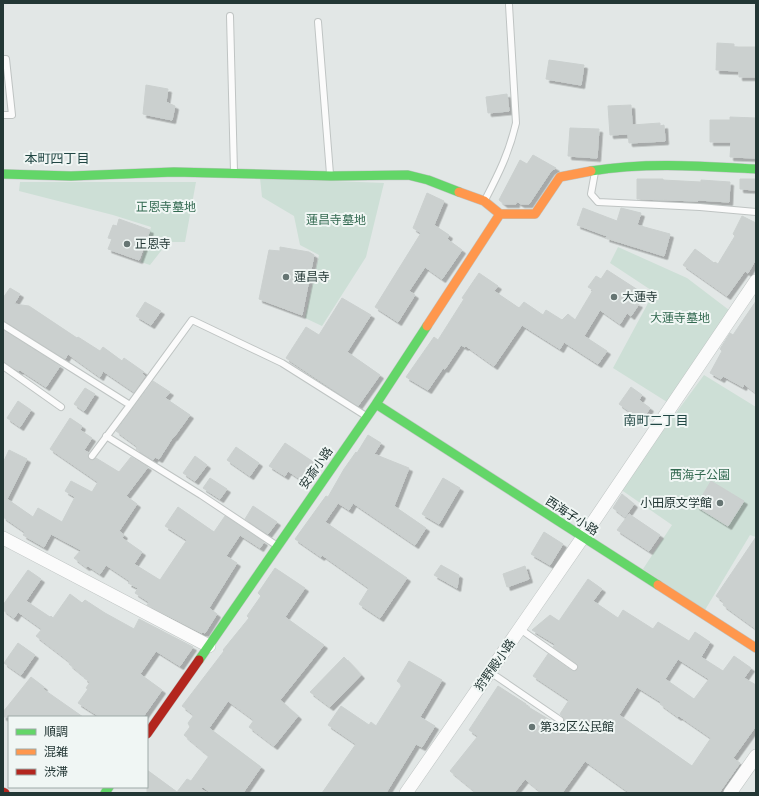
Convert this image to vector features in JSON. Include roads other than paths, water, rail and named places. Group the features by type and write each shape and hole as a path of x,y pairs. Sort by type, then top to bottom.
{"street":[{"path":"3,174 71,176 174,172 331,176 408,174 484,201 500,214 535,214 560,176 615,168 680,165 756,169"},
{"name":"安斎小路","path":"148,733 366,416 376,404 500,214"},
{"name":"狩野殿小路","path":"406,793 583,537 756,280"},
{"name":"西海子小路","path":"376,404 756,648"},
{"path":"3,538 209,646"},
{"path":"730,793 756,756"}],"lane":[{"path":"484,201 504,164 516,123 509,5"},
{"path":"230,16 234,173"},
{"path":"318,22 331,176"},
{"path":"3,58 6,59 12,115 3,115"},
{"path":"596,170 592,194 598,202 700,207 756,212"},
{"path":"92,456 192,320 282,363 366,416"},
{"path":"3,325 130,405"},
{"path":"3,366 61,407"},
{"path":"106,436 201,495 277,545"},
{"path":"520,629 574,667"},
{"path":"490,672 560,720"}],"place":[{"name":"正恩寺","path":"127,244"},
{"name":"蓮昌寺","path":"286,277"},
{"name":"大蓮寺","path":"614,297"},
{"name":"小田原文学館","path":"720,503"},
{"name":"第32区公民館","path":"532,727"}],"district":[{"name":"本町四丁目","path":"57,158"},
{"name":"南町二丁目","path":"656,420"}],"park label":[{"name":"正恩寺墓地","path":"166,207"},
{"name":"蓮昌寺墓地","path":"336,220"},
{"name":"大蓮寺墓地","path":"680,318"},
{"name":"西海子公園","path":"700,475"}]}
